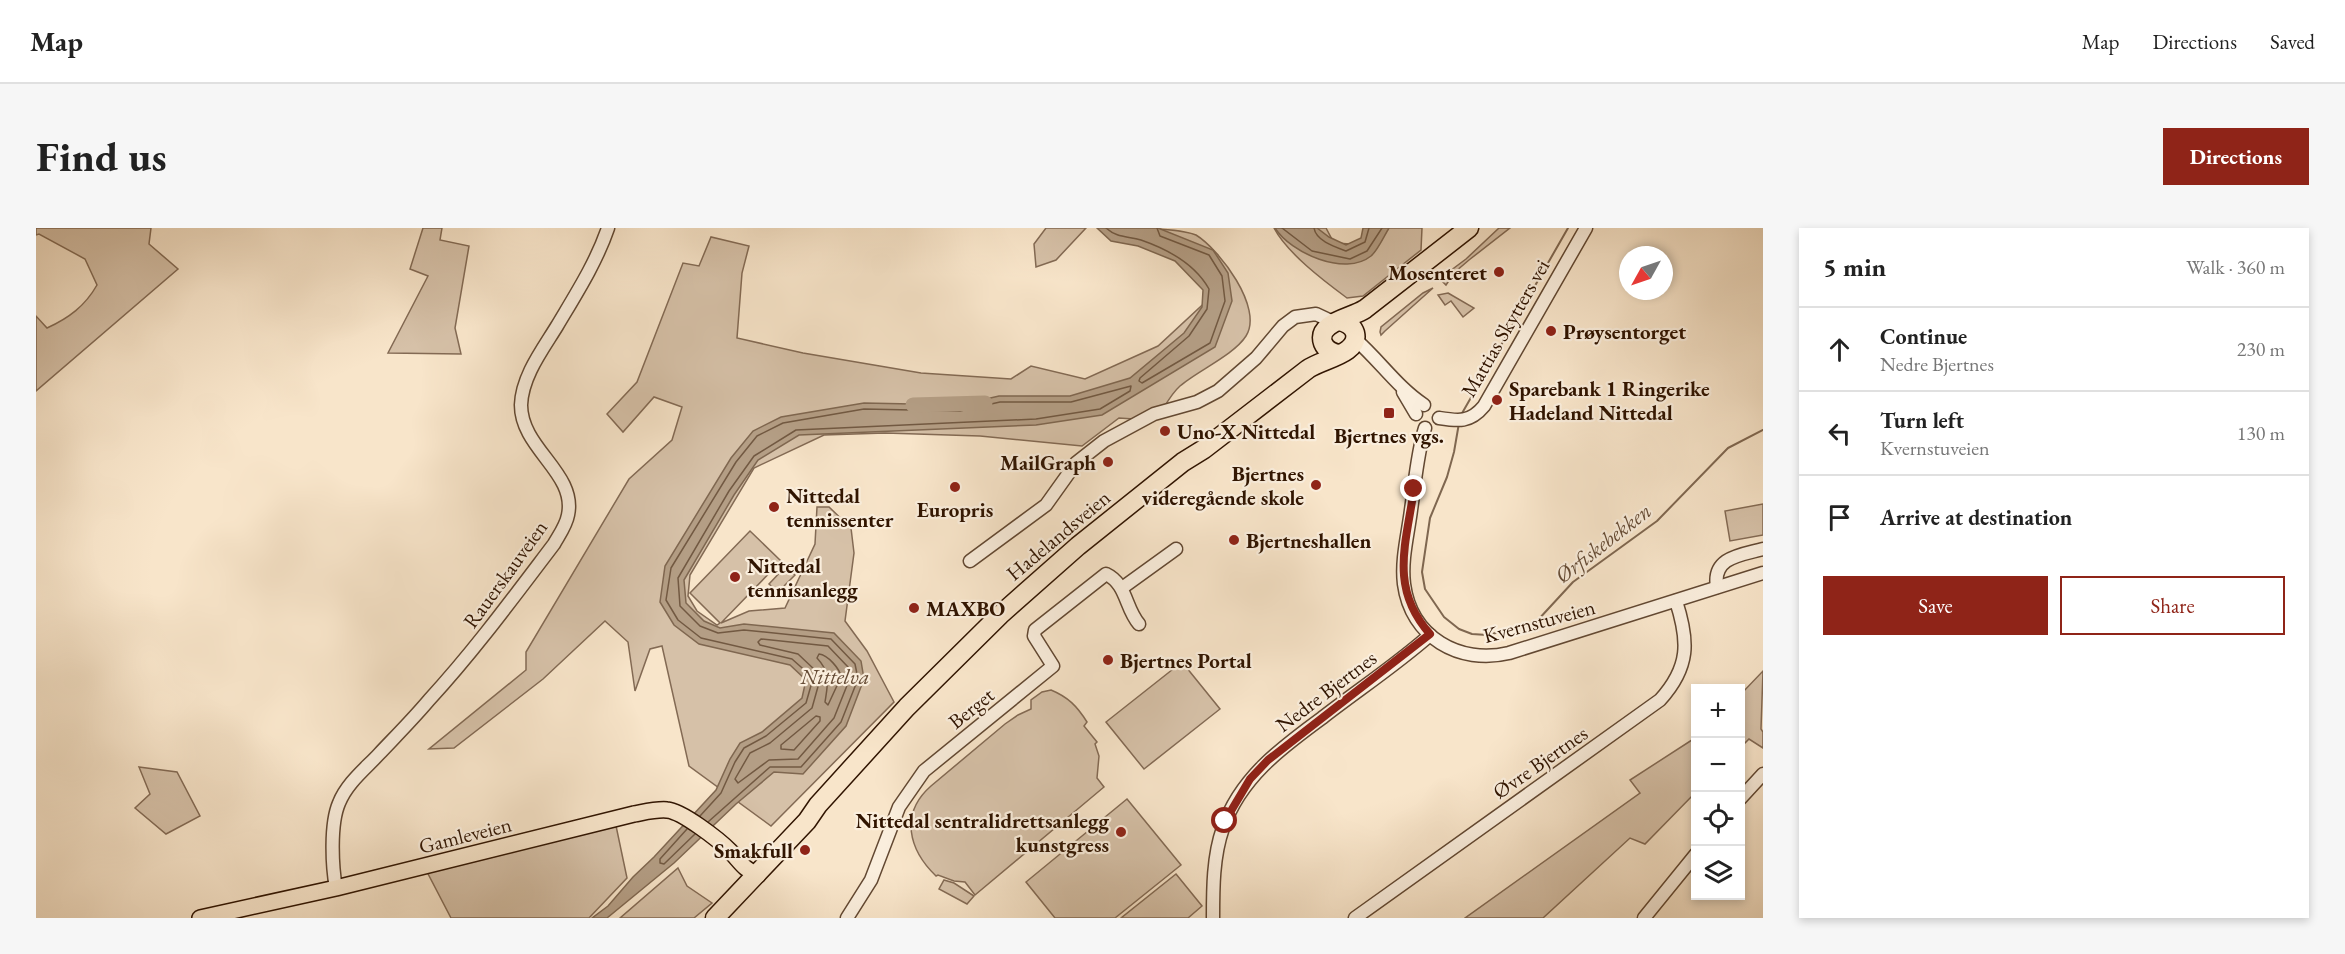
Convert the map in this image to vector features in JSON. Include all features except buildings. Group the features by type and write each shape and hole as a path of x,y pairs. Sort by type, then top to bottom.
{"highway":[{"name":"Hadelandsveien","path":"1183,462 1201,440 1303,360 1330,329 1365,309 1469,228"},
{"name":"Hadelandsveien","path":"715,918 802,818 818,805 907,707 992,623 1071,552 1183,462 1204,449 1308,369 1349,345 1374,315 1483,228"},
{"path":"1352,327 1349,345 1329,351 1330,329 1352,327"},
{"name":"Hadelandsveien","path":"700,918 754,871"}],"main road":[{"name":"Gamleveien","path":"200,918 336,888 634,814 664,809 675,811 730,851 741,855 754,871"}],"street":[{"name":"Rauerskauveien","path":"336,888 334,827 342,796 472,651 563,529 568,516 569,502 566,491 561,479 526,430 522,417 523,393 533,368 590,270 608,228"},
{"name":"Mattias Skytters vei","path":"1439,418 1453,421 1467,420 1478,413 1586,228"},
{"path":"970,561 1046,505 1076,463 1096,446 1154,414 1197,402 1218,392 1256,358 1287,322 1295,317 1316,314 1330,329"},
{"path":"1349,345 1380,365 1420,410"},
{"name":"Kvernstuveien","path":"1425,428 1414,489 1403,576 1405,590 1412,608 1430,634 1461,653 1479,657 1492,656 1555,640 1763,573"},
{"path":"1139,624 1133,616 1122,588 1176,549"},
{"path":"1717,587 1717,572 1722,563 1733,557 1763,549"},
{"name":"Berget","path":"846,918 871,880 899,807 924,771 1053,666 1034,636 1035,630 1106,574 1116,580 1122,588"},
{"name":"Øvre Bjertnes","path":"1355,918 1660,700 1677,677 1685,650 1685,634 1676,601"},
{"name":"Nedre Bjertnes","path":"1213,918 1213,885 1222,830 1234,803 1250,779 1289,742 1430,634"},
{"path":"1745,794 1763,774"},
{"path":"1644,918 1691,859"}],"shaded area":[{"path":"36,228 151,228 149,244 178,269 36,391 36,316 47,328 55,324 82,305 97,285 85,259 39,234 36,235"},
{"path":"423,228 442,228 440,240 469,246 455,328 461,354 388,353 428,276 410,269"},
{"path":"1046,228 1086,228 1056,260 1036,267 1034,244"},
{"path":"1119,228 1148,228 1196,235 1227,266 1244,295 1249,310 1250,324 1246,336 1240,343 1180,386 1161,412 1134,419 1119,418 1082,446 980,436 885,433 824,435 754,468 690,575 688,596 697,611 717,625 720,623 690,593 750,531 781,561 721,623 749,611 785,608 815,544 817,507 829,507 851,528 854,553 845,621 867,651 894,702 771,826 689,766 662,646 650,649 635,691 628,642 605,621 543,679 454,748 429,749 526,670 526,652 629,479 672,440 682,407 654,397 623,432 607,414 637,382 683,263 699,266 711,237 749,246 742,273 737,338 803,353 921,373 1011,379 1031,366 1085,379 1158,346 1213,295 1195,257"},
{"path":"1274,228 1326,228 1334,243 1368,245 1378,228 1422,228 1421,250 1363,296 1347,298 1297,257"},
{"path":"1499,228 1510,228 1455,272 1446,285 1442,281 1446,274"},
{"path":"1433,288 1381,335 1381,327 1423,293"},
{"path":"1448,293 1474,308 1463,317 1451,301 1445,305 1438,295"},
{"path":"1763,504 1763,535 1730,541 1725,511"},
{"path":"786,566 795,575 778,592 769,584"},
{"path":"1182,662 1220,709 1144,769 1106,722"},
{"path":"1763,671 1761,729 1763,748 1749,739 1745,743 1745,690"},
{"path":"1051,690 1072,703 1087,722 1084,726 1097,742 1095,744 1099,756 1097,778 1104,787 975,895 965,882 936,876 919,855 914,843 911,820 914,808 931,786 1005,724 1031,709 1031,700 1042,692"},
{"path":"1691,741 1691,797 1645,844 1630,838 1543,918 1465,918 1640,793 1630,780"},
{"path":"139,767 177,772 200,816 166,834 135,808 150,794"},
{"name":"Nittedal sentralidrettsanlegg kunstgress","path":"1127,799 1181,865 1115,918 1055,918 1026,882"},
{"path":"615,821 627,878 589,918 451,918 425,868"},
{"path":"678,868 687,886 712,903 694,918 620,918"},
{"path":"1176,874 1202,906 1188,918 1121,918"},
{"path":"944,880 954,883 974,896 967,904 939,889"}],"water":[{"name":"Nittelva","path":"1097,228 1158,228 1213,250 1228,273 1232,301 1215,347 1102,415 1036,425 799,435 758,460 734,495 684,580 686,603 704,621 720,628 744,624 834,633 861,661 864,679 846,726 803,774 774,772 736,804 674,863 607,918 592,918 608,906 716,790 740,743 762,732 802,698 806,680 790,665 699,644 674,625 660,602 665,566 731,458 753,431 781,417 864,403 960,405 999,396 1070,396 1130,378 1184,333 1202,307 1203,290 1175,261 1138,246 1111,241"},
{"path":"1275,228 1317,228 1346,245 1361,238 1363,228 1389,228 1371,256 1360,262 1347,264 1333,263 1306,253 1293,246"}],"waterway":[{"name":"Ørfiskebekken","path":"1461,415 1568,228"},
{"name":"Nittelva","path":"913,405 985,403"},
{"name":"Ørfiskebekken","path":"1459,423 1447,477 1430,518 1422,572 1425,589 1444,617 1459,629 1472,634 1487,635 1537,621 1573,582 1657,521 1728,448 1763,430"}],"place":[{"name":"Mosenteret","path":"1499,272"},
{"name":"Prøysentorget","path":"1551,331"},
{"name":"Sparebank 1 Ringerike Hadeland Nittedal","path":"1497,400"},
{"name":"Bjertnes vgs.","path":"1389,413"},
{"name":"Uno-X Nittedal","path":"1165,431"},
{"name":"MailGraph","path":"1108,462"},
{"name":"Bjertnes videregående skole","path":"1316,485"},
{"name":"Europris","path":"955,487"},
{"name":"Nittedal tennissenter","path":"774,507"},
{"name":"Bjertneshallen","path":"1234,540"},
{"name":"Nittedal tennisanlegg","path":"735,577"},
{"name":"MAXBO","path":"914,608"},
{"name":"Bjertnes Portal","path":"1108,660"},
{"name":"Nittedal sentralidrettsanlegg kunstgress","path":"1121,832"},
{"name":"Smakfull","path":"805,850"}],"route":[{"path":"1225,821 1234,803 1259,768 1289,742 1430,634 1412,608 1405,590 1403,576 1414,489"}]}
